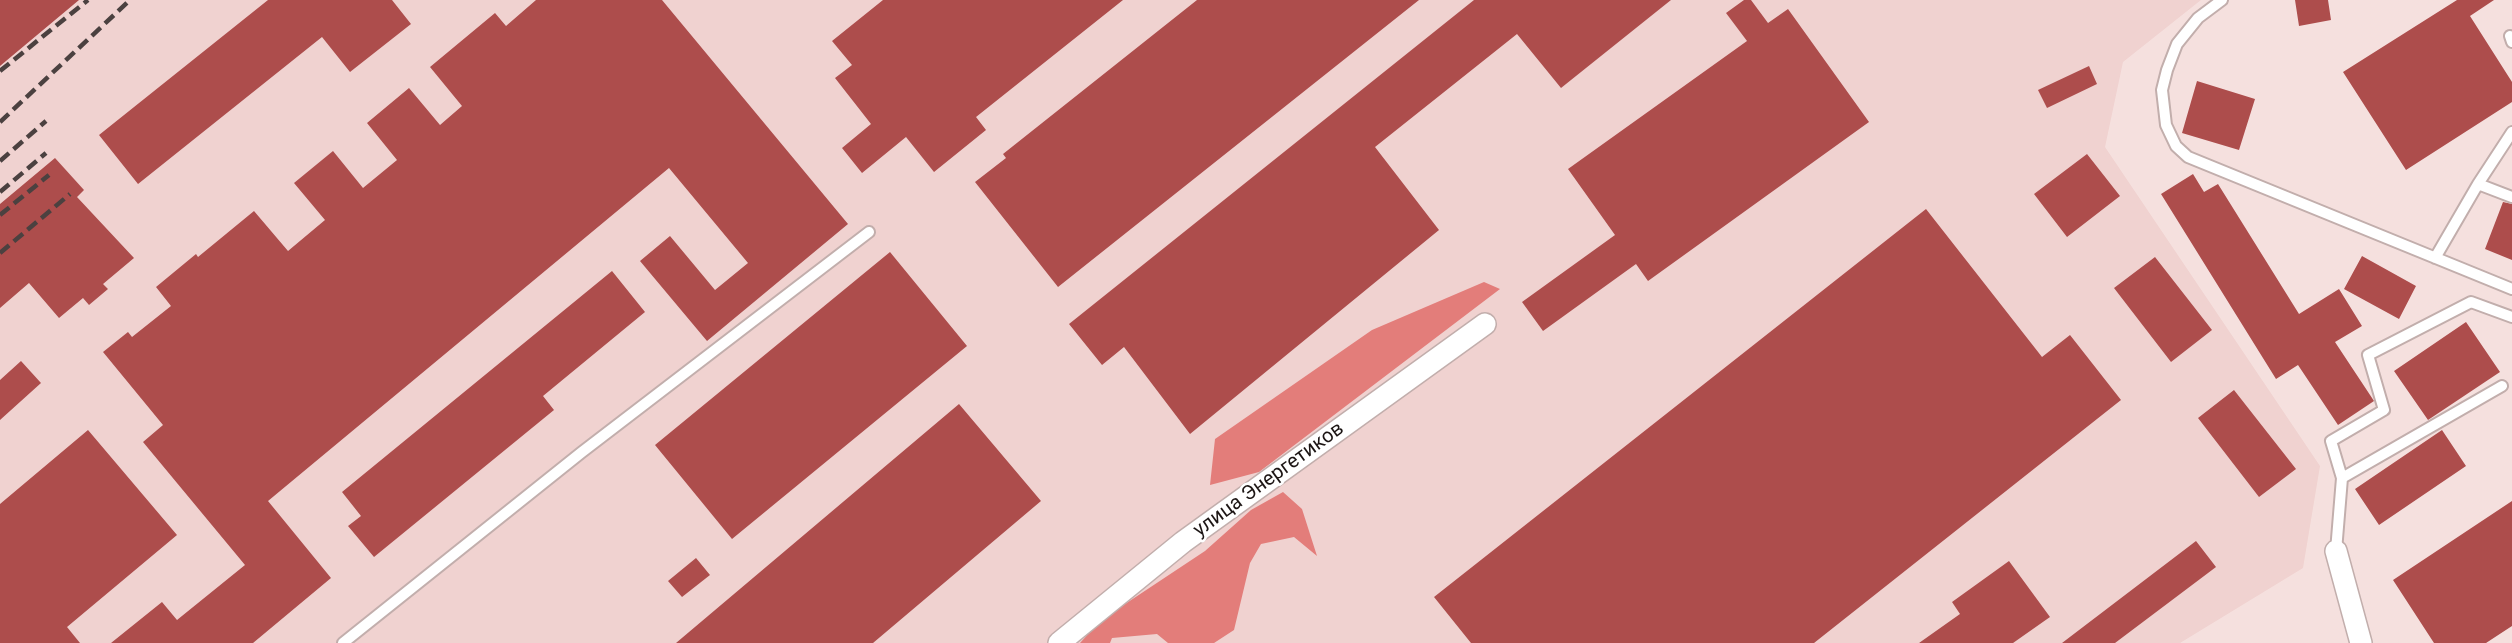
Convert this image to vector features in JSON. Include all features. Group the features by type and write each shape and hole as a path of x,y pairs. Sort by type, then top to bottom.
{"street":[{"name":"улица Энергетиков","path":"1059,643 1183,542 1485,324"},
{"path":"2336,551 2361,643"}],"lane":[{"path":"2222,0 2198,18 2177,44 2167,70 2162,90 2166,125 2176,146 2188,157 2512,289"},
{"path":"2435,258 2478,184 2512,132"},
{"path":"2478,184 2512,197"},
{"path":"343,643 573,460 869,232"},
{"path":"2336,551 2342,478 2331,441 2384,410 2368,355 2471,302 2512,317"},
{"path":"2342,478 2502,386"}],"shaded area":[{"path":"0,0 2201,0 2123,62 2105,147 2320,466 2303,568 2180,643 0,643"},
{"path":"1484,282 1500,289 1259,472 1210,485 1215,439 1372,330"},
{"path":"1283,492 1302,509 1317,556 1294,537 1261,544 1250,563 1234,630 1214,643 1168,643 1157,634 1112,638 1110,643 1080,643 1101,620 1205,551 1251,510"}],"building":[{"path":"0,0 79,0 0,66"},
{"path":"268,0 392,0 411,24 350,72 322,37 138,184 99,135"},
{"path":"536,0 662,0 848,224 707,341 640,261 670,236 715,290 748,263 669,168 268,501 331,578 253,643 111,643 162,602 177,620 245,565 143,442 163,425 103,352 128,332 132,337 171,306 156,287 196,254 198,257 254,211 288,251 325,220 294,183 333,151 363,188 397,160 367,123 409,88 440,125 462,106 430,67 495,13 506,26"},
{"path":"883,0 1123,0 976,117 986,130 934,172 906,137 862,173 842,148 871,124 835,78 852,65 832,41"},
{"path":"1197,0 1419,0 1058,287 975,182 1006,158 1003,154"},
{"path":"1474,0 1671,0 1561,88 1517,34 1375,147 1439,230 1190,434 1124,347 1102,365 1069,324"},
{"path":"1744,0 1751,0 1768,23 1788,9 1869,122 1648,281 1636,264 1543,331 1522,302 1615,235 1568,169 1747,41 1726,13"},
{"path":"2295,0 2328,0 2331,20 2299,26"},
{"path":"2457,0 2494,0 2470,16 2512,82 2512,102 2406,170 2343,72"},
{"path":"2089,66 2097,84 2047,108 2038,90"},
{"path":"2197,81 2255,99 2239,150 2182,133"},
{"path":"2087,154 2120,196 2067,237 2034,194"},
{"path":"55,158 84,190 77,197 134,258 103,284 108,289 89,305 83,298 59,318 29,283 0,308 0,204"},
{"path":"2193,174 2204,192 2218,184 2299,314 2339,289 2362,326 2335,342 2374,401 2338,425 2298,365 2276,379 2161,194"},
{"path":"2503,202 2512,204 2512,260 2485,249"},
{"path":"1926,209 2042,357 2070,335 2121,400 1814,643 1471,643 1434,597"},
{"path":"890,252 967,346 732,539 655,445"},
{"path":"2362,256 2416,286 2399,319 2344,289"},
{"path":"2155,257 2212,330 2171,362 2114,288"},
{"path":"612,271 645,312 543,396 554,410 374,557 348,526 361,516 342,492"},
{"path":"2466,322 2500,372 2428,420 2394,371"},
{"path":"21,361 41,383 0,420 0,380"},
{"path":"2234,390 2296,469 2259,497 2198,418"},
{"path":"959,404 1041,501 873,643 676,643"},
{"path":"88,430 177,535 67,627 80,643 0,643 0,504"},
{"path":"2442,430 2466,466 2379,525 2355,489"},
{"path":"2512,501 2512,626 2486,643 2434,643 2393,580"},
{"path":"2196,541 2216,567 2115,643 2062,643"},
{"path":"696,558 710,575 682,597 668,581"},
{"path":"2009,561 2050,617 2013,643 1919,643 1960,614 1952,602"}],"railway":[{"path":"0,71 88,0"},
{"path":"0,122 130,0"},
{"path":"0,161 46,121"},
{"path":"0,192 46,153"},
{"path":"0,215 49,175"},
{"path":"0,253 70,194"}]}
